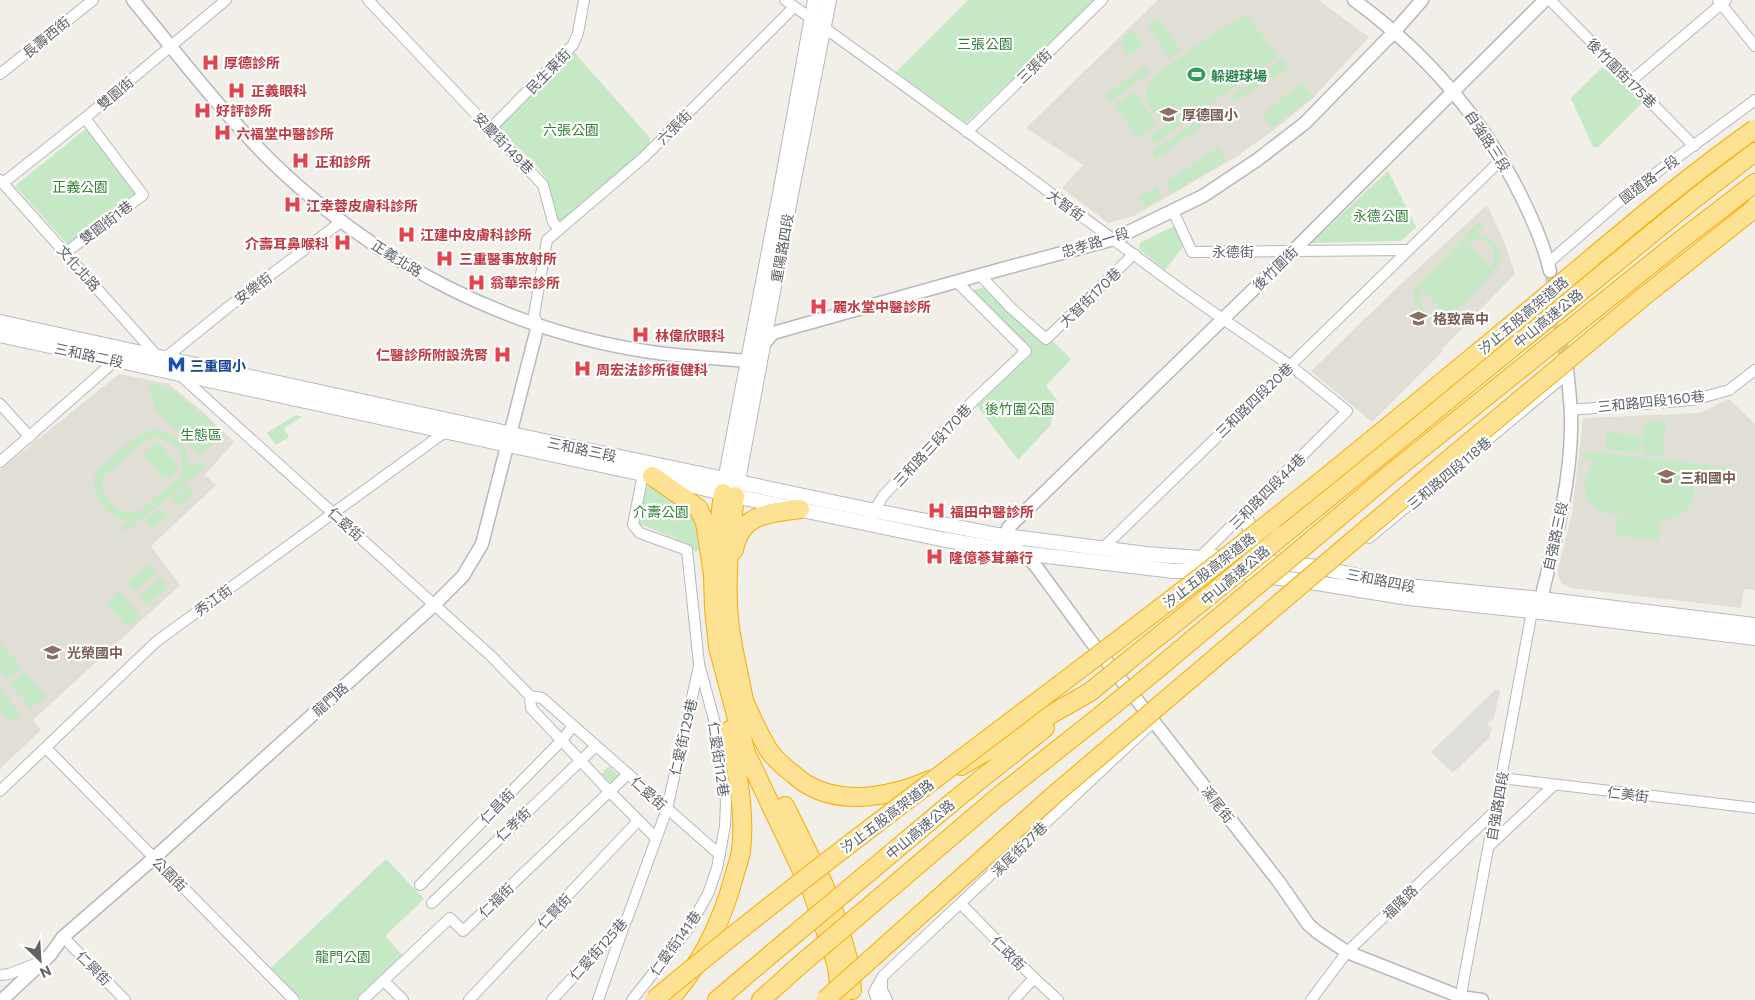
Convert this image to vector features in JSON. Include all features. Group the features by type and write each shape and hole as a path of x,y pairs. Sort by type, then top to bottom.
{"highway":[{"name":"汐止五股高架道路","path":"654,1000 704,958 849,844 1095,659 1246,541 1624,231 1728,148 1755,129"},
{"name":"中山高速公路","path":"717,1000 956,799 1209,596 1694,198 1755,152"},
{"name":"中山高速公路","path":"761,1000 994,800 1155,671 1390,474 1677,243 1755,183"},
{"path":"825,1000 1054,795 1643,297 1755,208"},
{"path":"647,475 698,508 705,522 713,575 718,648 741,814 741,851 731,889 713,934 681,987 669,1000"},
{"path":"713,575 730,488"},
{"path":"730,488 729,620 748,727 824,884 849,962 853,1000"},
{"path":"728,598 734,547 749,521 763,514 800,509"},
{"path":"718,648 746,752 812,892 837,967 841,1000"},
{"path":"744,701 770,752 782,765 808,785 826,792 849,796 875,795 920,784 961,766 1090,692"}],"main road":[{"name":"重陽路四段","path":"730,488 749,361 815,0"},
{"name":"重陽路四段","path":"730,488 765,342 792,189 830,0"},
{"name":"三和路二段","path":"0,322 178,373"},
{"name":"三和路二段","path":"0,335 112,353 161,357"},
{"name":"三和路三段","path":"161,357 647,475 875,511 998,536 1007,536"},
{"name":"三和路三段","path":"178,373 445,432 509,440 730,488 800,509 1022,554"},
{"path":"1244,514 1263,562"},
{"name":"三和路四段","path":"1007,536 1146,554 1200,558 1214,557 1318,567 1397,585 1755,638"},
{"name":"三和路四段","path":"1022,554 1186,571 1225,571 1311,582 1409,598 1536,605 1755,625"}],"street":[{"name":"長壽西街","path":"0,74 93,0"},
{"name":"正義北路","path":"133,0 207,90 272,161 342,221 380,248 437,283 482,305 538,325 611,344 650,352 749,361"},
{"name":"雙園街","path":"1,182 85,118 226,0"},
{"name":"安慶街149巷","path":"368,0 543,185 553,222 559,229"},
{"name":"民生東街","path":"490,129 573,45 578,33 584,0"},
{"name":"大智街","path":"785,0 1289,366 1347,411"},
{"name":"三張街","path":"967,132 1102,0"},
{"name":"自強路三段","path":"1354,0 1394,32 1454,92 1471,114 1502,159 1531,217 1549,267"},
{"name":"忠孝路一段","path":"749,361 773,333 1114,239 1174,212 1204,196 1249,166 1305,124 1394,32 1422,0"},
{"name":"後竹圍街","path":"1007,536 1008,528 1293,251 1545,0"},
{"name":"後竹圍街175巷","path":"1550,0 1694,146"},
{"path":"1631,81 1722,1 1755,46"},
{"name":"六張街","path":"538,325 534,315 547,240 643,158 794,7"},
{"name":"國道路一段","path":"1549,267 1629,193 1755,100"},
{"name":"雙園街1巷","path":"65,253 142,195 85,118"},
{"name":"三和路四段20巷","path":"1102,549 1502,159"},
{"name":"文化北路","path":"1,182 161,357"},
{"name":"永德街","path":"1174,212 1192,252 1408,250"},
{"name":"安樂街","path":"161,357 342,221"},
{"name":"大智街170巷","path":"980,275 1046,339 1134,254"},
{"name":"三和路三段170巷","path":"868,524 883,496 970,404 1026,351 956,282"},
{"name":"龍門路","path":"2,1000 50,955 63,937 154,858 434,605 463,576 482,544 538,325"},
{"path":"0,462 108,367 112,353"},
{"name":"仁愛街","path":"161,357 491,656 530,696 542,698 720,855"},
{"name":"三和路四段160巷","path":"1570,410 1693,400 1728,390 1755,370"},
{"name":"自強路三段","path":"1536,605 1561,518 1571,431 1567,372"},
{"name":"三和路四段118巷","path":"1330,570 1567,372"},
{"path":"0,404 30,437"},
{"name":"三和路四段44巷","path":"1186,571 1347,411"},
{"name":"秀江街","path":"0,791 157,641 445,432"},
{"path":"647,475 633,525 640,533 687,550 699,664"},
{"name":"溪尾街","path":"1007,536 1008,541 1035,565 1153,721 1279,882 1308,924 1347,952 1460,998 1482,1000"},
{"name":"自強路四段","path":"1460,998 1501,778 1536,605"},
{"name":"仁愛街129巷","path":"667,809 699,664"},
{"name":"仁愛街112巷","path":"699,664 716,727 726,801 725,826 720,855"},
{"name":"仁愛街","path":"530,696 531,708 656,838"},
{"name":"溪尾街27巷","path":"883,976 1153,721"},
{"name":"仁昌街","path":"420,885 562,740 573,726"},
{"name":"仁孝街","path":"432,903 596,746"},
{"name":"公園街","path":"46,748 294,1000"},
{"name":"仁福街","path":"363,1000 450,918 463,931 628,774"},
{"name":"仁美街","path":"1501,778 1755,808"},
{"path":"1490,845 1554,785"},
{"name":"仁愛街125巷","path":"552,1000 626,919 667,809"},
{"name":"福隆路","path":"1311,1000 1347,952 1496,811"},
{"name":"仁賢街","path":"469,1000 638,821"},
{"name":"仁愛街141巷","path":"632,1000 688,929 708,894 720,855"},
{"name":"仁政街","path":"961,904 1058,1000"},
{"path":"598,1000 626,919"},
{"name":"仁興街","path":"63,937 125,1000"},
{"path":"0,975 9,974 41,962"},
{"path":"878,1000 874,992 883,976"},
{"path":"883,976 881,982 882,990 887,1000"},
{"path":"1014,1000 1034,978"},
{"path":"384,981 403,1000"}],"shaded area":[{"name":"厚德國小","path":"1158,0 1318,0 1369,37 1312,99 1274,130 1236,157 1134,216 1108,223 1062,188 1083,165 1026,128"},
{"name":"格致高中","path":"1487,205 1503,239 1515,274 1442,349 1443,351 1372,422 1311,371"},
{"path":"119,374 169,384 203,412 234,442 205,475 216,485 151,546 180,585 33,720 41,730 0,769 0,470"},
{"name":"三和國中","path":"1729,399 1755,424 1755,590 1744,589 1741,608 1570,588 1561,583 1558,569 1572,513 1583,418 1700,413"},
{"path":"1497,688 1500,691 1494,718 1487,724 1492,729 1489,738 1453,773 1431,752"}],"green space":[{"name":"三張公園","path":"968,0 1095,0 966,123 896,72"},
{"path":"1246,14 1278,56 1154,144 1149,137 1172,121 1152,110 1147,101 1146,93 1153,77 1216,32"},
{"path":"1158,17 1181,50 1169,58 1147,25"},
{"path":"1132,29 1143,46 1129,56 1120,42"},
{"name":"六張公園","path":"574,52 650,138 650,143 560,225 545,177 533,162 497,128"},
{"path":"1282,59 1288,68 1273,79 1265,70"},
{"path":"1606,64 1643,102 1598,147 1593,147 1571,98"},
{"path":"1145,66 1150,73 1110,102 1105,95"},
{"path":"1264,74 1269,79 1238,101 1230,98"},
{"path":"1302,83 1313,96 1272,128 1262,115"},
{"path":"1135,92 1156,124 1137,138 1115,105"},
{"path":"1201,118 1201,127 1156,159 1152,152"},
{"name":"正義公園","path":"88,127 136,194 68,245 15,186"},
{"path":"1218,147 1227,160 1172,193 1166,182"},
{"name":"永德公園","path":"1388,171 1416,227 1401,241 1311,243"},
{"path":"1156,186 1161,196 1146,207 1139,198"},
{"path":"1479,222 1483,226 1476,234 1493,240 1499,249 1500,261 1498,267 1443,325 1420,312 1414,297 1415,288","holes":["1477,239 1486,242 1492,247 1495,258 1494,263 1446,314 1490,267 1480,256 1462,274 1480,255 1468,244 1424,289 1467,243","1447,289 1435,303 1445,314 1434,315 1425,310 1421,301 1422,290 1435,302"]},
{"path":"1174,226 1183,247 1165,270 1139,249 1140,243"},
{"name":"後竹圍公園","path":"984,287 1045,344 1051,339 1071,359 1046,386 1057,400 1050,426 1018,460 976,404 1031,352 967,292"},
{"name":"生態區","path":"148,383 168,387 226,435 199,455 155,409"},
{"path":"296,415 302,417 284,428 289,437 276,445 267,433"},
{"path":"1645,421 1666,422 1663,456 1642,454"},
{"path":"155,429 164,431 180,441 184,447 190,468 199,461 205,468 126,532 122,527 129,520 122,520 108,511 99,499 94,486 94,479 99,469 118,452 139,435","holes":["148,438 162,439 178,450 182,461 181,476 140,511 125,512 112,505 104,493 102,478"]},
{"path":"1607,432 1642,436 1640,453 1605,450"},
{"path":"157,441 180,468 165,480 143,454"},
{"path":"1586,451 1726,467 1725,475 1688,470 1694,485 1692,500 1685,512 1670,519 1661,520 1608,513 1594,507 1586,495 1585,481 1596,462 1585,460"},
{"path":"188,485 195,493 179,507 172,498"},
{"name":"介壽公園","path":"651,485 696,515 703,549 695,552 691,545 640,524 638,521 644,489"},
{"path":"161,508 168,516 151,529 144,521"},
{"path":"1618,515 1661,521 1658,541 1615,535"},
{"path":"149,564 157,573 135,591 127,582"},
{"path":"161,578 168,587 147,605 139,596"},
{"path":"119,591 141,617 128,628 106,602"},
{"path":"0,642 22,668 7,679 0,670"},
{"path":"25,672 46,697 31,709 9,683"},
{"path":"0,690 21,714 11,722 0,710"},
{"path":"609,766 619,776 611,784 601,774"},
{"name":"龍門公園","path":"386,859 424,899 385,936 403,956 357,1000 302,1000 271,968"}],"tunnel":[{"path":"1550,271 1566,367"}],"place":[{"name":"厚德診所","path":"210,62"},
{"name":"躲避球場","path":"1197,75"},
{"name":"正義眼科","path":"237,90"},
{"name":"好評診所","path":"202,110"},
{"name":"厚德國小","path":"1168,114"},
{"name":"六福堂中醫診所","path":"222,133"},
{"name":"正和診所","path":"301,161"},
{"name":"江幸蓉皮膚科診所","path":"292,205"},
{"name":"江建中皮膚科診所","path":"406,234"},
{"name":"介壽耳鼻喉科","path":"343,243"},
{"name":"三重醫事放射所","path":"445,258"},
{"name":"翁華宗診所","path":"476,282"},
{"name":"麗水堂中醫診所","path":"819,306"},
{"name":"格致高中","path":"1419,318"},
{"name":"林偉欣眼科","path":"641,335"},
{"name":"仁醫診所附設洗腎","path":"502,354"},
{"name":"三重國小","path":"176,365"},
{"name":"周宏法診所復健科","path":"582,369"},
{"name":"三和國中","path":"1666,477"},
{"name":"福田中醫診所","path":"936,511"},
{"name":"隆億蔘茸藥行","path":"935,557"},
{"name":"光榮國中","path":"53,652"}]}
